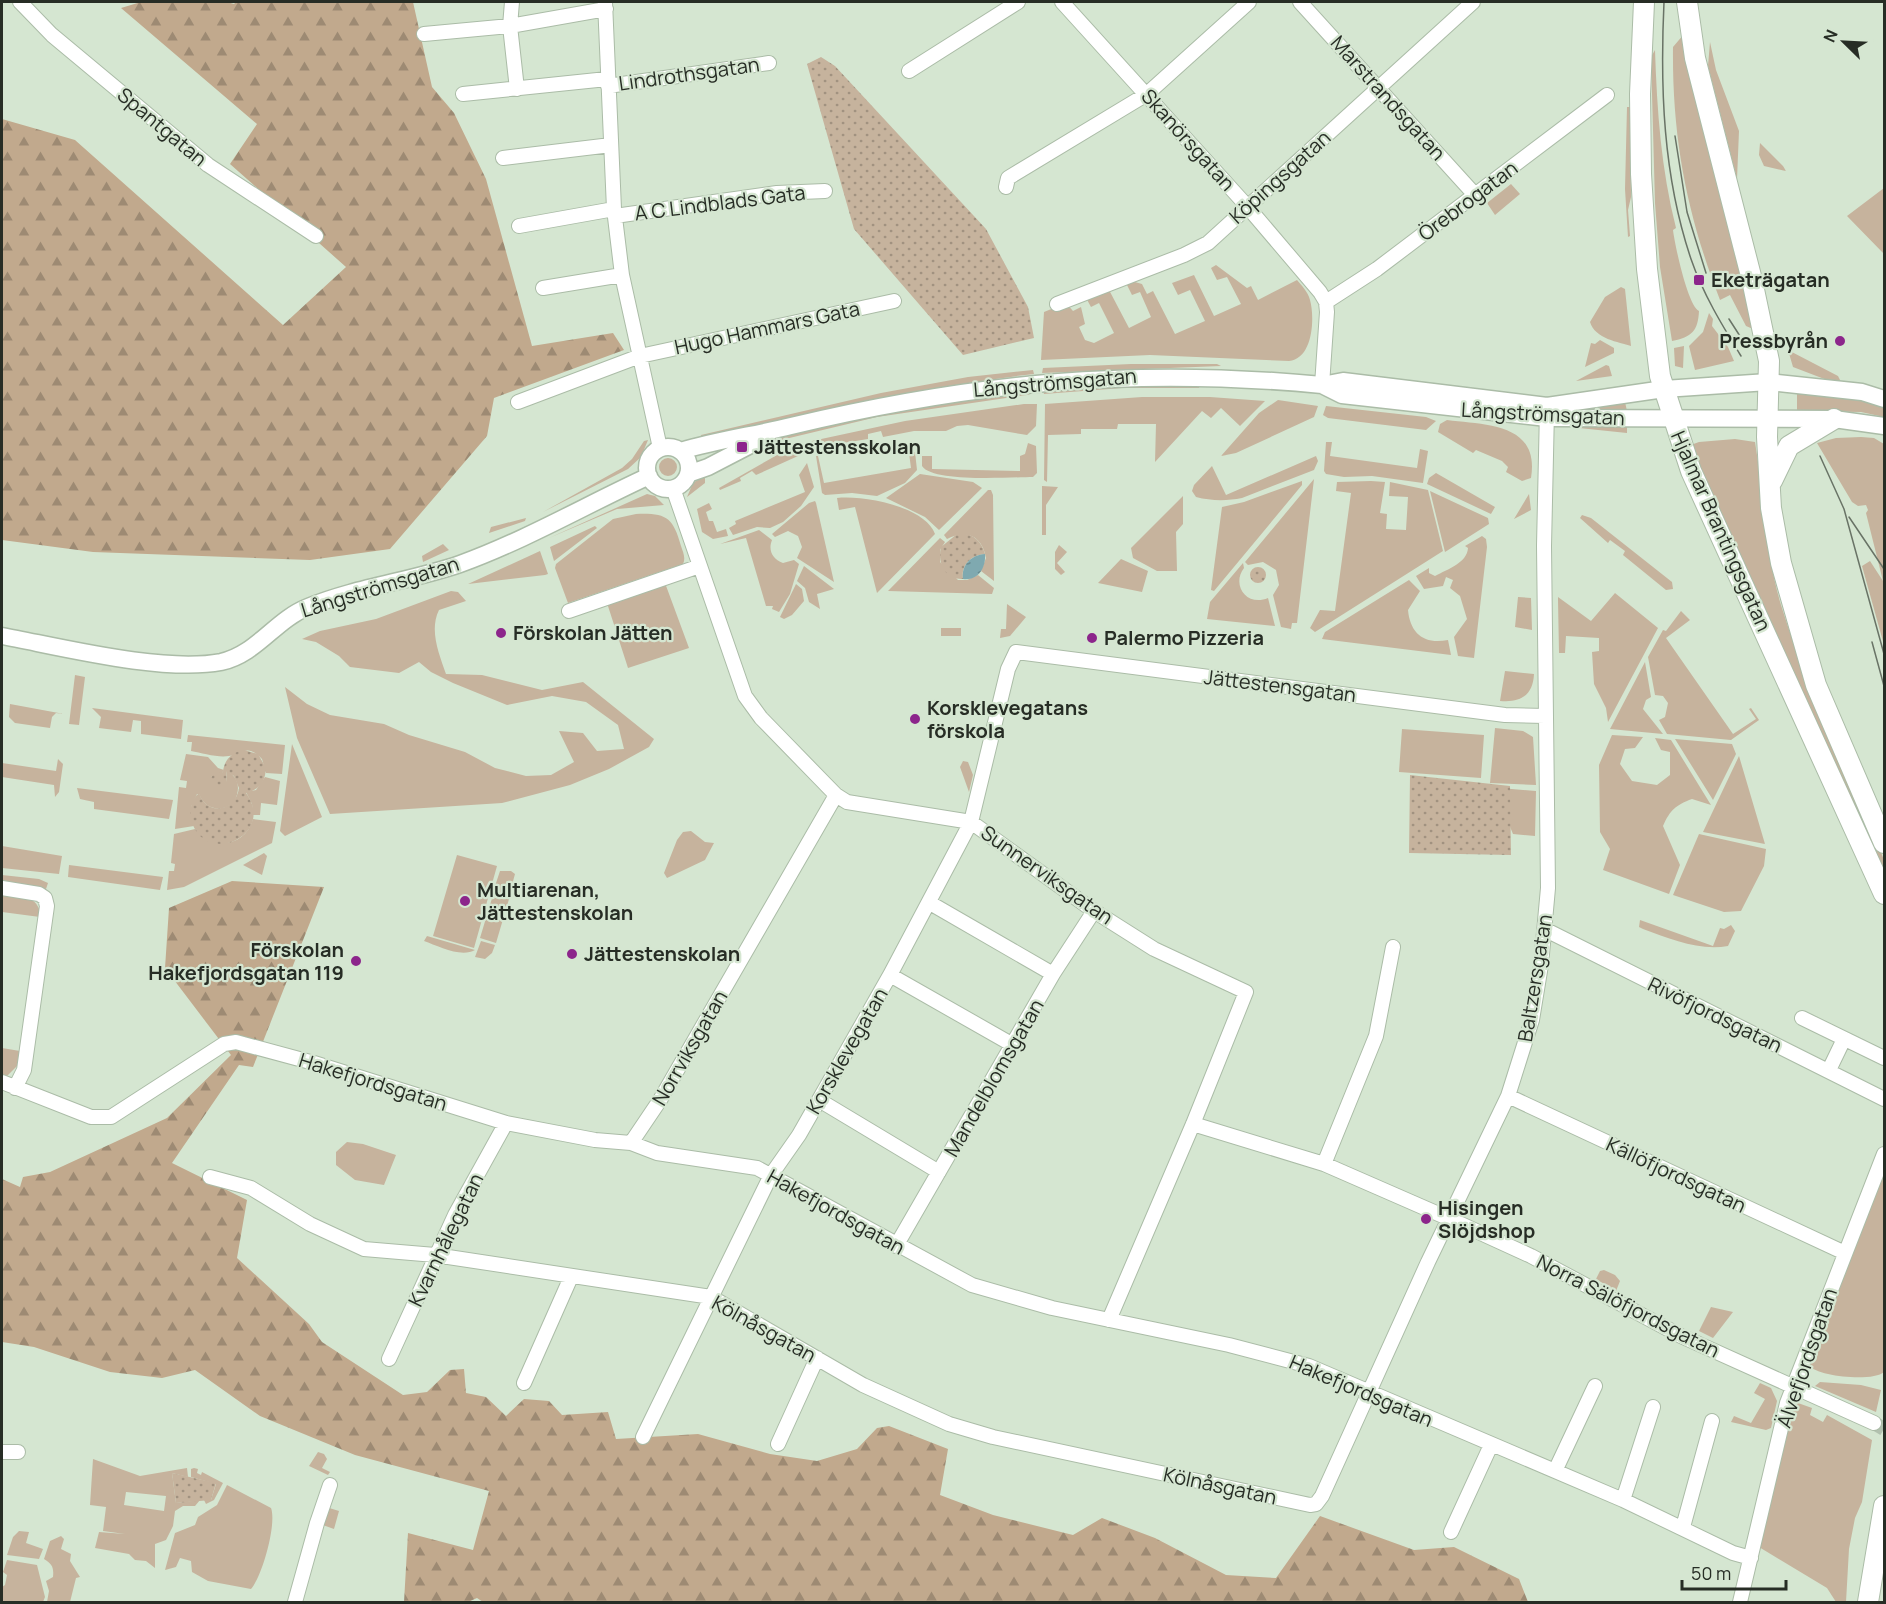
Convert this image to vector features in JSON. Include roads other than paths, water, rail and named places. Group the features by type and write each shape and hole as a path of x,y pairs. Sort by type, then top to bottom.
{"main road":[{"name":"Hjalmar Brantingsgatan","path":"1644,2 1640,94 1641,174 1647,269 1660,376 1672,420 1703,499 1884,894"},
{"name":"Hjalmar Brantingsgatan","path":"1687,2 1695,58 1757,301 1769,361 1767,421 1770,486 1779,552 1808,661 1824,708 1884,843"},
{"path":"1770,486 1788,446 1834,419"},
{"path":"1868,1602 1884,1506"}],"street":[{"name":"Spantgatan","path":"20,2 52,35 216,171 316,236"},
{"path":"512,2 510,26 517,89"},
{"path":"909,71 1018,2"},
{"name":"Skanörsgatan","path":"1062,2 1308,275 1326,302"},
{"path":"1006,186 1008,178 1147,94 1249,2"},
{"name":"Marstrandsgatan","path":"1300,2 1380,87 1476,196"},
{"name":"Köpingsgatan","path":"1057,303 1208,243 1246,205 1473,2"},
{"path":"424,34 510,26 606,5 611,145 622,275 660,448 648,461 649,476 660,487 673,488"},
{"name":"Lindrothsgatan","path":"463,94 608,82 769,63"},
{"name":"Örebrogatan","path":"1326,302 1377,269 1476,196 1606,95"},
{"path":"503,158 611,145"},
{"name":"A C Lindblads Gata","path":"519,226 615,212 825,191"},
{"path":"543,288 622,275"},
{"name":"Hugo Hammars Gata","path":"518,402 640,356 894,302"},
{"path":"1322,385 1326,302"},
{"name":"Långströmsgatan","path":"660,448 673,447 681,451 910,400 1050,381 1176,376 1322,385 1343,381 1547,412 1672,420 1834,419 1884,426"},
{"name":"Långströmsgatan","path":"1547,412 1664,389 1768,382 1862,392 1884,399"},
{"name":"Baltzersgatan","path":"1316,1504 1322,1496 1508,1096 1528,1038 1546,930 1548,888 1544,524 1547,412"},
{"name":"Långströmsgatan","path":"673,488 681,484 688,474 708,467 742,447 791,426"},
{"path":"681,451 689,463 688,474"},
{"name":"Långströmsgatan","path":"2,636 91,653 153,661 222,662 252,649 276,625 299,611 323,601 414,578 481,556 517,541 649,476"},
{"name":"Sunnerviksgatan","path":"673,488 745,696 761,718 836,795 847,802 971,822 1094,911 1154,949 1246,992 1193,1124 1109,1320"},
{"path":"568,611 700,566"},
{"name":"Jättestensgatan","path":"1016,652 1505,715 1545,716"},
{"name":"Korsklevegatan","path":"643,1437 771,1175 819,1100 890,975 971,822 1008,669 1016,652"},
{"name":"Norrviksgatan","path":"631,1143 645,1125 836,795"},
{"path":"2,888 39,894 45,898 47,906 24,1070 15,1088"},
{"path":"930,903 1053,974"},
{"name":"Mandelblomsgatan","path":"896,1246 1053,974 1094,911"},
{"name":"Rivöfjordsgatan","path":"1546,930 1884,1100"},
{"path":"1324,1164 1376,1036 1393,947"},
{"path":"890,975 1013,1045"},
{"path":"1802,1018 1884,1058"},
{"path":"1828,1070 1844,1039"},
{"name":"Hakefjordsgatan","path":"2,1082 91,1117 111,1117 224,1044 236,1042 315,1062 506,1123 596,1140 631,1143 657,1152 757,1168 896,1246 972,1285 1052,1308 1309,1365 1623,1500 1733,1553 1751,1558"},
{"name":"Källöfjordsgatan","path":"1508,1096 1845,1253"},
{"path":"819,1100 939,1172"},
{"name":"Kvarnhålegatan","path":"389,1359 435,1256 506,1123"},
{"name":"Norra Sälöfjordsgatan","path":"1193,1124 1324,1164 1450,1219 1531,1256 1681,1336 1874,1423"},
{"name":"Älvefjordsgatan","path":"1740,1602 1793,1386 1884,1154"},
{"name":"Kölnåsgatan","path":"210,1177 251,1188 310,1224 364,1250 435,1256 711,1297 887,1397 966,1429 1249,1492 1310,1505 1316,1504"},
{"path":"524,1383 571,1276"},
{"path":"778,1444 817,1358"},
{"path":"1555,1471 1594,1386"},
{"path":"1623,1500 1653,1407"},
{"path":"1683,1527 1712,1421"},
{"path":"1451,1532 1491,1445"},
{"path":"2,1452 18,1452"},
{"path":"296,1602 317,1523 330,1485"}],"water":[{"path":"985,554 984,564 977,576 963,579 965,565 975,556"}],"tunnel":[{"path":"1874,1423 1884,1429"}],"tram line":[{"path":"1664,2 1663,99 1674,196 1691,259 1701,285 1741,356"},
{"path":"1675,136 1687,212 1706,273"},
{"path":"1729,319 1747,347"},
{"path":"1820,456 1844,509 1884,654"},
{"path":"1849,517 1884,569"},
{"path":"1872,642 1884,686"}],"place":[{"name":"Eketrägatan","path":"1699,280"},
{"name":"Pressbyrån","path":"1840,341"},
{"name":"Jättestensskolan","path":"742,447"},
{"name":"Förskolan Jätten","path":"501,633"},
{"name":"Palermo Pizzeria","path":"1092,638"},
{"name":"Korsklevegatans förskola","path":"915,719"},
{"name":"Multiarenan, Jättestenskolan","path":"465,901"},
{"name":"Jättestenskolan","path":"572,954"},
{"name":"Förskolan Hakefjordsgatan 119","path":"356,961"},
{"name":"Hisingen Slöjdshop","path":"1426,1219"}]}
